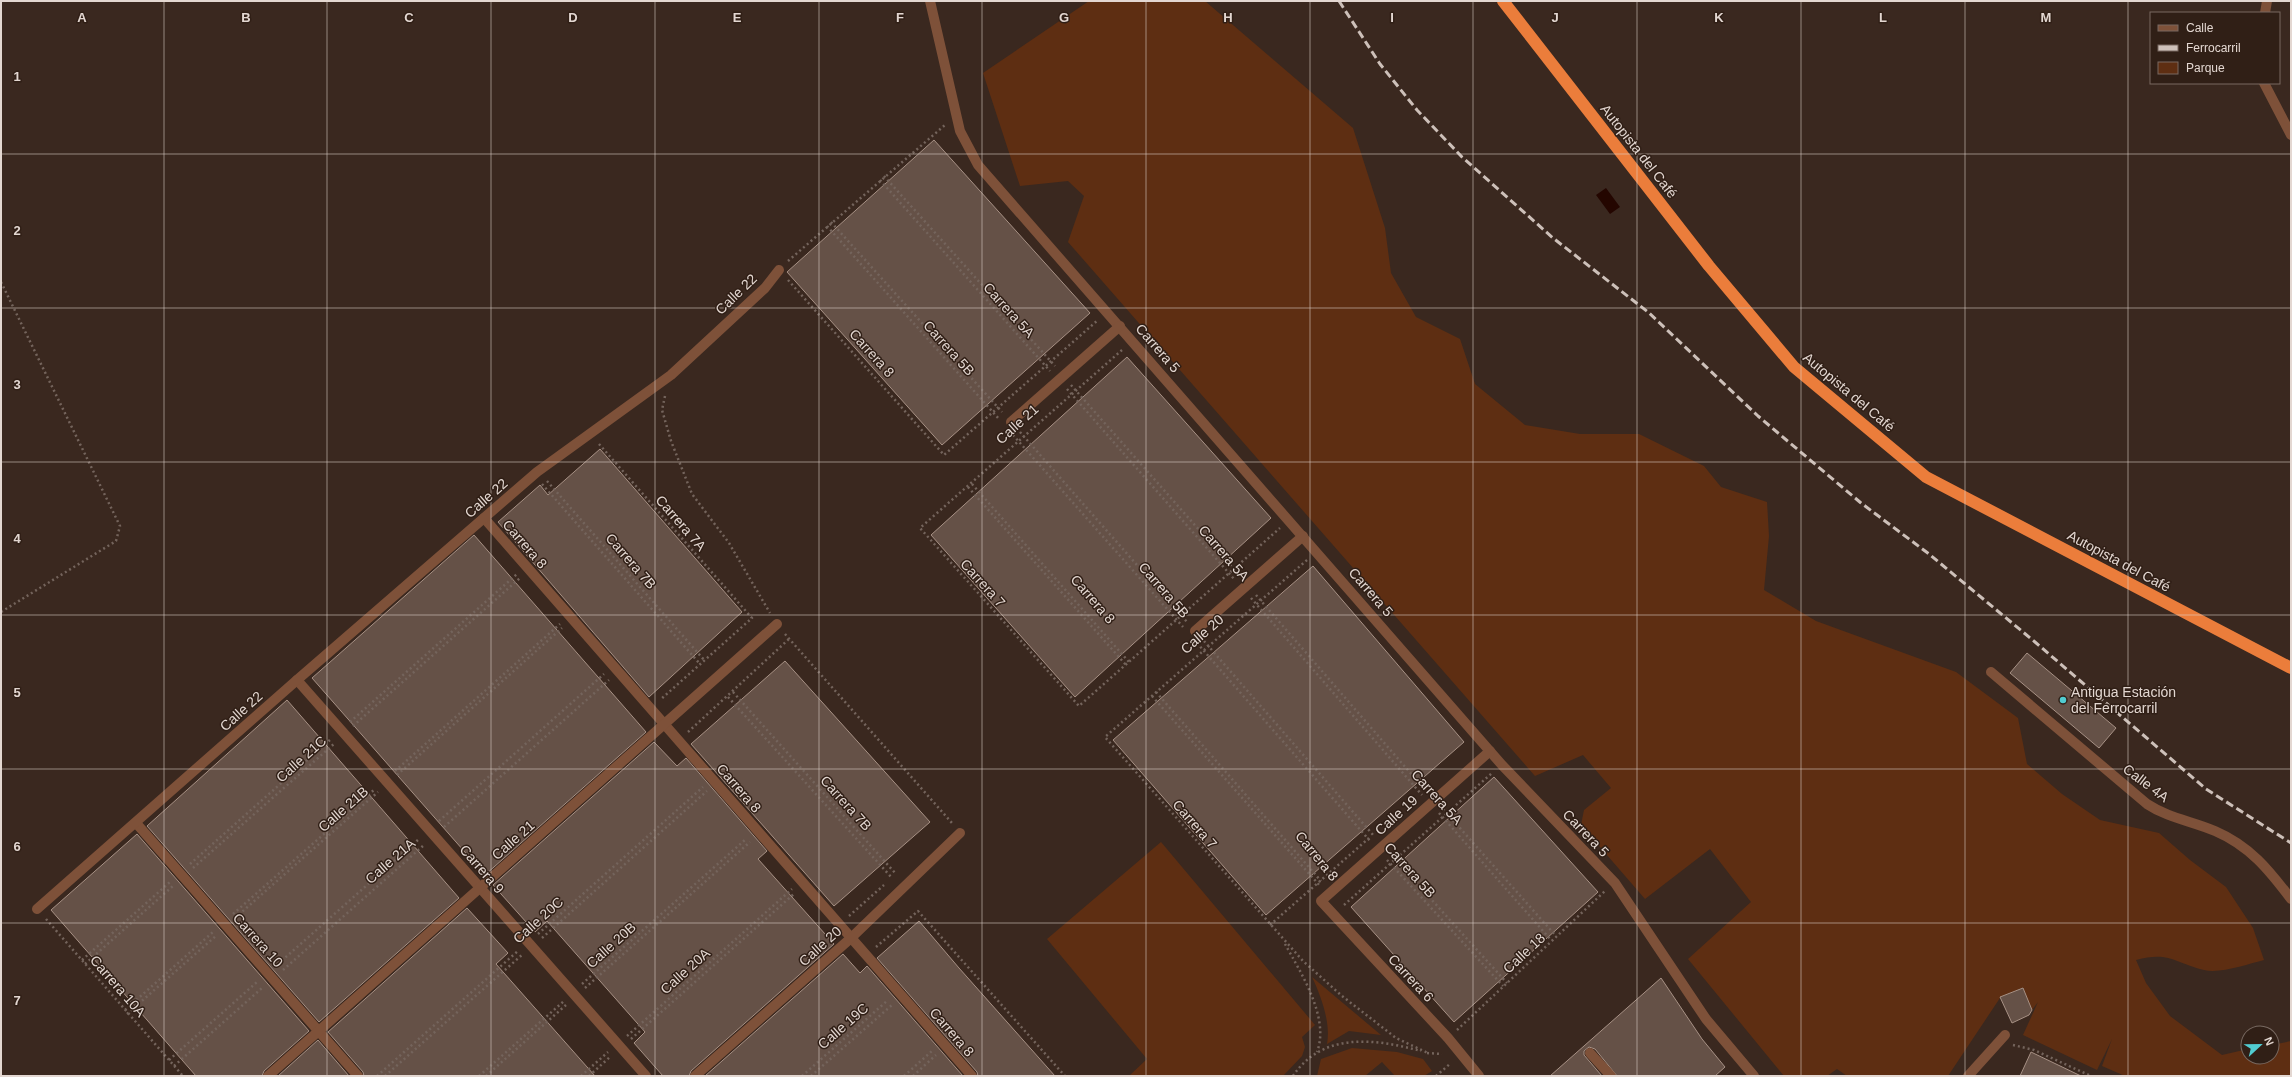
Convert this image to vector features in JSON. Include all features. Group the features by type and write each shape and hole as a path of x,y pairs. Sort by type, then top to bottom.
{"highway":[{"name":"Autopista del Café","path":"1503,1 1709,266 1794,367 1926,477 2291,668"}],"street":[{"name":"Carrera 5","path":"930,1 960,132 978,165 1133,340 1502,765 1615,883 1706,1019 1754,1076"},
{"path":"2265,12 2268,1"},
{"path":"2265,84 2291,134"},
{"name":"Calle 22","path":"38,909 297,680 538,472 671,375 765,288 778,270"},
{"name":"Calle 21","path":"1007,425 1120,326"},
{"name":"Carrera 8","path":"484,518 972,1076"},
{"name":"Calle 20","path":"1192,634 1303,536"},
{"name":"Calle 21","path":"268,1076 320,1032 777,624"},
{"name":"Calle 4A","path":"1991,672 2147,804 2162,813 2215,831 2239,843 2266,866 2291,899"},
{"name":"Carrera 9","path":"297,680 646,1076"},
{"name":"Calle 19","path":"1321,901 1490,751"},
{"name":"Carrera 10","path":"136,823 358,1076"},
{"name":"Calle 20","path":"695,1076 851,938 960,833"},
{"name":"Carrera 6","path":"1321,901 1448,1038 1479,1076"},
{"path":"1968,1076 2002,1038"},
{"path":"1590,1053 1611,1076"}],"path":[{"path":"778,270 831,222 957,114"},
{"name":"Carrera 5A","path":"884,176 1050,361 1071,395 1229,573 1261,600 1432,801 1442,816 1551,940"},
{"name":"Carrera 5A","path":"880,180 1046,366 1076,391 1234,569 1256,604 1432,801 1446,813 1556,936"},
{"name":"Carrera 5B","path":"831,222 997,407 1007,425 1019,441 1177,620 1192,634 1209,646 1380,848 1390,863 1503,986"},
{"name":"Carrera 5B","path":"827,226 992,411 1007,425 1024,437 1182,615 1192,634 1204,650 1380,848 1394,859 1507,982"},
{"name":"Carrera 8","path":"778,270 944,455"},
{"path":"1,282 120,526 116,541 1,612"},
{"name":"Calle 21","path":"944,455 992,411 1107,312"},
{"name":"Calle 21","path":"920,528 972,484 1133,340"},
{"name":"Carrera 7A","path":"596,440 752,618 705,661"},
{"name":"Carrera 7B","path":"537,478 700,664"},
{"name":"Carrera 7B","path":"545,478 705,661"},
{"name":"Carrera 8","path":"972,484 1129,662"},
{"name":"Carrera 8","path":"968,487 1126,665"},
{"name":"Calle 20","path":"1079,706 1289,520"},
{"name":"Carrera 7","path":"920,528 1079,706"},
{"name":"Calle 20","path":"1105,737 1316,551"},
{"name":"Calle 21C","path":"82,960 181,875 528,568"},
{"name":"Calle 21C","path":"85,964 181,875 528,568"},
{"name":"Calle 21B","path":"125,1010 225,924 571,617"},
{"path":"678,740 728,697 789,639"},
{"path":"651,708 705,661"},
{"name":"Calle 21A","path":"170,1060 270,976 616,669"},
{"name":"Calle 21A","path":"174,1066 270,976 616,669"},
{"name":"Carrera 7B","path":"733,692 896,874"},
{"name":"Carrera 8","path":"1156,692 1321,880 1329,893"},
{"name":"Carrera 8","path":"1152,696 1317,884 1329,893"},
{"name":"Carrera 7B","path":"728,697 892,878"},
{"name":"Carrera 7","path":"1105,737 1283,939"},
{"path":"1344,905 1442,816 1502,765"},
{"name":"Calle 20C","path":"377,1076 530,944 714,781"},
{"name":"Calle 20C","path":"385,1076 530,944 714,781"},
{"name":"Calle 20B","path":"479,1076 758,831"},
{"name":"Calle 20B","path":"486,1076 574,994 758,831"},
{"name":"Calle 20A","path":"588,1076 619,1046 803,883"},
{"name":"Calle 18","path":"1448,1038 1551,940 1615,883"},
{"name":"Carrera 10A","path":"38,909 127,1014 184,1076"},
{"path":"867,955 918,912 1065,1076"},
{"name":"Calle 21B","path":"127,1014 225,924"},
{"path":"1283,939 1309,987 1318,1015 1321,1041 1317,1053"},
{"path":"1283,939 1303,961 1354,1005 1396,1038 1428,1053"},
{"name":"Calle 19C","path":"802,1076 900,993"},
{"name":"Calle 19C","path":"811,1076 900,993"},
{"path":"2002,1038 2034,1050 2091,1076"},
{"path":"1293,1076 1317,1053 1351,1040 1392,1043 1428,1053 1461,1054"},
{"path":"904,1076 945,1044"},
{"path":"913,1076 945,1044"},
{"name":"Calle 20A","path":"581,1076 619,1046"},
{"path":"1436,1076 1461,1054"}],"green space":[{"path":"1089,1 1205,1 1353,128 1385,228 1391,273 1416,317 1460,339 1475,384 1525,425 1580,434 1639,434 1704,466 1721,487 1767,502 1769,536 1764,590 1816,621 1956,672 2018,718 2027,764 2062,794 2100,820 2159,833 2190,860 2226,887 2253,928 2264,960 2234,968 2211,971 2164,957 2136,960 2146,983 2170,1016 2222,1055 2240,1051 2240,1065 2280,1065 2280,1043 2291,1041 2291,1076 2125,1076 2102,1066 2112,1039 2097,1070 2023,1035 2038,1002 2032,1010 2022,988 2000,998 1948,1076 1847,1076 1837,1069 1827,1076 1784,1076 1688,959 1751,902 1710,849 1645,899 1581,825 1584,810 1611,788 1583,755 1535,776 1068,242 1084,196 1068,181 1020,186 983,73"},
{"path":"1161,842 1315,1025 1302,1037 1305,1047 1302,1056 1283,1076 1129,1076 1147,1059 1047,939"},
{"path":"1312,977 1381,1035 1349,1031 1327,1044 1328,1027 1322,1001"},
{"path":"1352,1048 1397,1052 1423,1059 1432,1071 1424,1076 1395,1076 1382,1062 1365,1076 1317,1076 1321,1059"}],"shaded area":[{"path":"1606,188 1620,207 1610,214 1596,195"}],"building":[{"path":"934,140 1090,313 942,445 787,272"},
{"path":"1127,357 1271,518 1075,697 931,535"},
{"path":"600,449 742,612 649,697 498,522 540,485 548,495"},
{"path":"474,535 646,732 485,875 312,678"},
{"path":"1313,566 1464,742 1266,915 1113,740"},
{"name":"Antigua Estación del Ferrocarril","path":"2027,653 2116,728 2099,748 2010,673"},
{"path":"785,661 930,822 834,906 691,744"},
{"path":"287,700 459,898 319,1022 147,826"},
{"path":"654,742 677,766 686,758 767,851 758,859 834,944 691,1071 689,1076 663,1076 634,1043 645,1032 547,921 535,932 493,885"},
{"path":"1494,777 1598,892 1454,1022 1351,907"},
{"path":"137,834 309,1031 264,1071 262,1076 196,1076 51,910"},
{"path":"467,908 508,953 496,964 595,1076 364,1076 363,1072 328,1032"},
{"path":"919,921 1055,1076 978,1076 977,1072 877,958"},
{"path":"843,954 860,973 867,966 963,1076 705,1076"},
{"path":"1661,978 1702,1039 1725,1067 1715,1076 1617,1076 1595,1049 1589,1047 1584,1051 1584,1055 1602,1076 1550,1076"},
{"path":"2023,988 2032,1010 2029,1015 2012,1023 2000,997"},
{"path":"318,1040 349,1076 278,1076"},
{"path":"2031,1052 2081,1076 2020,1076"}],"railway":[{"path":"1339,1 1380,64 1417,110 1462,157 1553,238 1648,312 1758,416 1861,503 1929,554 2035,642 2206,789 2291,843"}],"place":[{"name":"Antigua Estación del Ferrocarril","path":"2063,700"}]}
